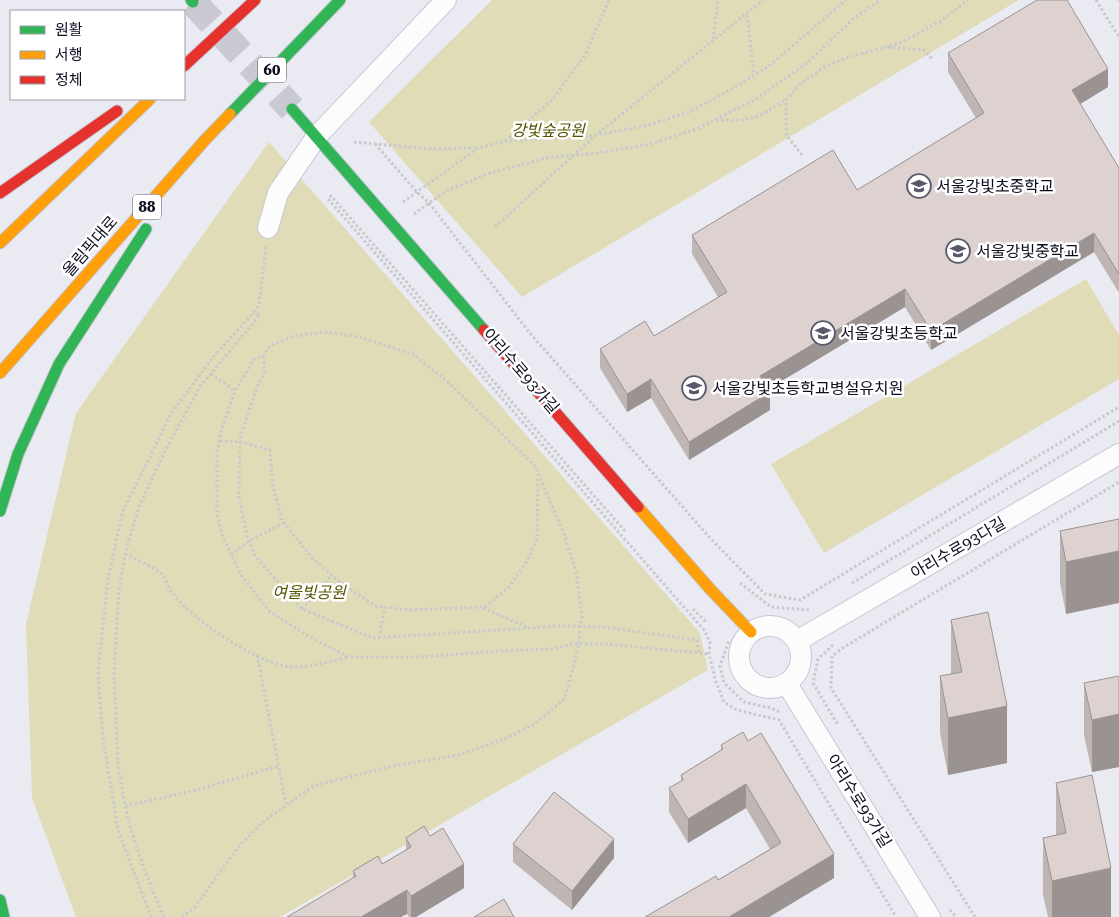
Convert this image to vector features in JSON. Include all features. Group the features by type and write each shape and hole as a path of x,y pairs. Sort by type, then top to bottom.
{"main road":[{"path":"186,64 255,0"},
{"name":"60","path":"205,140 340,0"},
{"path":"0,193 134,100"},
{"path":"0,243 149,100"},
{"name":"아리수로93가길","path":"292,109 711,590 751,632"},
{"path":"0,511 18,454 59,364 205,140"},
{"name":"올림픽대로","path":"0,374 205,140"},
{"path":"0,235 41,203"},
{"path":"0,900 4,917"}],"street":[{"path":"268,228 278,193 317,136 446,0"},
{"name":"아리수로93다길","path":"797,641 1119,454"},
{"path":"760,627 780,627 789,632 797,641 802,658 800,668 795,677 787,684 777,688 766,689 756,686 747,680 738,660 739,650 751,632 760,627"},
{"name":"아리수로93가길","path":"787,684 930,917"}],"path":[{"path":"506,141 552,100 585,55 609,0"},
{"path":"713,40 718,0"},
{"path":"495,227 596,135 713,40 747,15 763,0"},
{"path":"350,142 432,149 478,148 506,141 596,135 649,125 689,112 769,66 846,0"},
{"path":"413,214 446,191 490,172 546,158 598,153 650,144 699,128 756,99 807,62 854,18 881,0"},
{"path":"715,120 736,121 750,119 764,113 786,100 800,84 824,67 846,58 900,44 941,21 968,0"},
{"path":"1096,0 1119,37"},
{"path":"747,15 754,75"},
{"path":"886,47 924,50 933,60"},
{"path":"786,100 788,136 802,155"},
{"path":"375,144 429,203 529,332 709,538 765,594 800,600 1119,407"},
{"path":"403,202 478,148"},
{"path":"396,195 420,222"},
{"path":"628,534 332,196 328,199 704,630 710,642 709,654 716,682 724,702 737,710 779,720 896,917"},
{"path":"151,917 118,830 103,738 98,673 108,579 123,511 172,412 214,356 259,305 268,228"},
{"path":"164,917 144,869 128,820 118,766 114,673 119,588 125,554 138,507 164,453 199,388 260,315 254,312"},
{"path":"182,917 194,908 239,846 262,822 313,786 393,766 459,754 504,739 535,724 565,698 579,644 582,616 576,572 564,534 535,466 449,383 413,354 359,337 327,332 294,336 270,346 263,356 254,359 235,391 225,416 217,452 217,514 222,535 241,575 269,611 308,636 349,657"},
{"path":"263,356 265,372 257,387 240,442 239,497 249,541 255,556 302,609 373,638 528,628 603,627 697,640 699,653"},
{"path":"211,374 235,391"},
{"path":"844,588 1119,421"},
{"path":"220,441 240,442 270,450 273,487 282,520 312,558 342,584 376,606 408,610 485,607 509,587 527,561 537,539 538,474"},
{"path":"975,917 831,688 832,656 1119,482"},
{"path":"231,555 249,541 284,523"},
{"path":"125,554 162,573 172,594 202,621 226,639 286,666 309,665 349,657 419,657 552,649 579,644 607,644 709,654"},
{"path":"302,609 332,575"},
{"path":"738,582 771,607 809,610 814,607"},
{"path":"687,602 707,624"},
{"path":"379,638 385,607"},
{"path":"480,607 528,628"},
{"path":"721,636 728,643 720,666 724,684 744,702 771,708 783,714"},
{"path":"840,727 813,683 818,659 841,641"},
{"path":"256,654 286,804"},
{"path":"125,806 194,791 278,766"},
{"path":"947,904 956,917"}],"green space":[{"name":"강빛숲공원","path":"492,0 1019,0 522,297 369,122"},
{"name":"여울빛공원","path":"269,142 700,633 708,670 280,917 76,917 32,798 26,624 76,413"},
{"path":"1086,279 1119,335 1119,379 824,553 771,464"}],"building":[{"path":"1037,0 1067,0 1108,69 1072,90 1119,168 1119,274 1094,233 931,331 905,289 760,376 770,392 689,442 651,379 627,394 600,349 645,321 654,336 727,292 692,235 833,150 857,190 984,113 948,53"},
{"path":"1119,519 1119,551 1066,562 1060,531"},
{"path":"988,612 1007,706 948,718 940,676 962,672 951,620"},
{"path":"1119,676 1119,714 1092,720 1084,683"},
{"path":"743,732 748,741 761,733 834,854 729,917 645,917 716,876 718,880 781,843 746,784 688,819 669,788 683,780 681,775 723,749 721,745"},
{"path":"1092,775 1111,868 1052,881 1043,838 1066,833 1056,783"},
{"path":"554,792 614,839 572,891 513,844"},
{"path":"424,826 430,836 443,828 464,864 411,896 407,890 361,917 287,917 356,876 353,871 378,856 382,864 411,847 406,838"},
{"path":"504,899 514,917 474,917"}],"tunnel":[{"path":"193,2 292,109"}],"traffic: fast":[{"path":"230,114 340,0"},
{"path":"292,109 484,330"},
{"path":"0,511 18,454 59,364 146,229"},
{"path":"0,900 4,917"}],"traffic: slow":[{"path":"0,243 149,100"},
{"path":"0,373 230,114"},
{"path":"638,507 711,590 751,632"}],"traffic: jam":[{"path":"185,65 255,0"},
{"path":"0,193 117,111"},
{"path":"484,330 638,507"}],"place":[{"name":"서울강빛초중학교","path":"919,186"},
{"name":"서울강빛중학교","path":"958,251"},
{"name":"서울강빛초등학교","path":"823,333"},
{"name":"서울강빛초등학교병설유치원","path":"694,388"}]}
